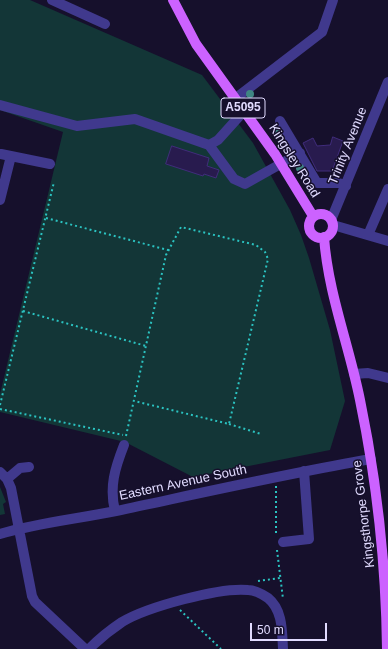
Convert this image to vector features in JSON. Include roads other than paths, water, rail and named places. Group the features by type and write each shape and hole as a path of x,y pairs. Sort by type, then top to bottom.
{"main road":[{"name":"Kingsley Road","path":"173,0 196,44 282,163 313,216"},
{"path":"322,214 332,222 330,233 324,238 317,237 310,232 308,226 313,216 322,214"},
{"name":"Kingsthorpe Grove","path":"324,238 326,265 354,374 371,459 382,544 388,633 387,649"}],"street":[{"path":"52,0 105,24"},
{"path":"236,98 322,32 333,0"},
{"name":"Trinity Avenue","path":"332,222 388,82"},
{"path":"0,105 76,126 135,119 209,145 234,179 245,184 300,153"},
{"path":"209,145 218,140 245,110"},
{"path":"280,121 317,183 339,183 346,186"},
{"path":"0,200 11,156 50,164"},
{"path":"368,236 388,189"},
{"path":"332,222 368,236 388,241"},
{"path":"354,374 368,373 388,378"},
{"path":"115,511 112,500 113,478 125,441"},
{"name":"Eastern Avenue South","path":"0,534 19,528 115,511 273,477 371,459"},
{"path":"28,467 21,468 4,476 11,488 32,596 35,602 85,649"},
{"path":"279,544 309,539 304,471"},
{"path":"89,649 123,622 145,612 173,603 221,592 249,590 263,595 275,607 280,616 283,649"}]}
